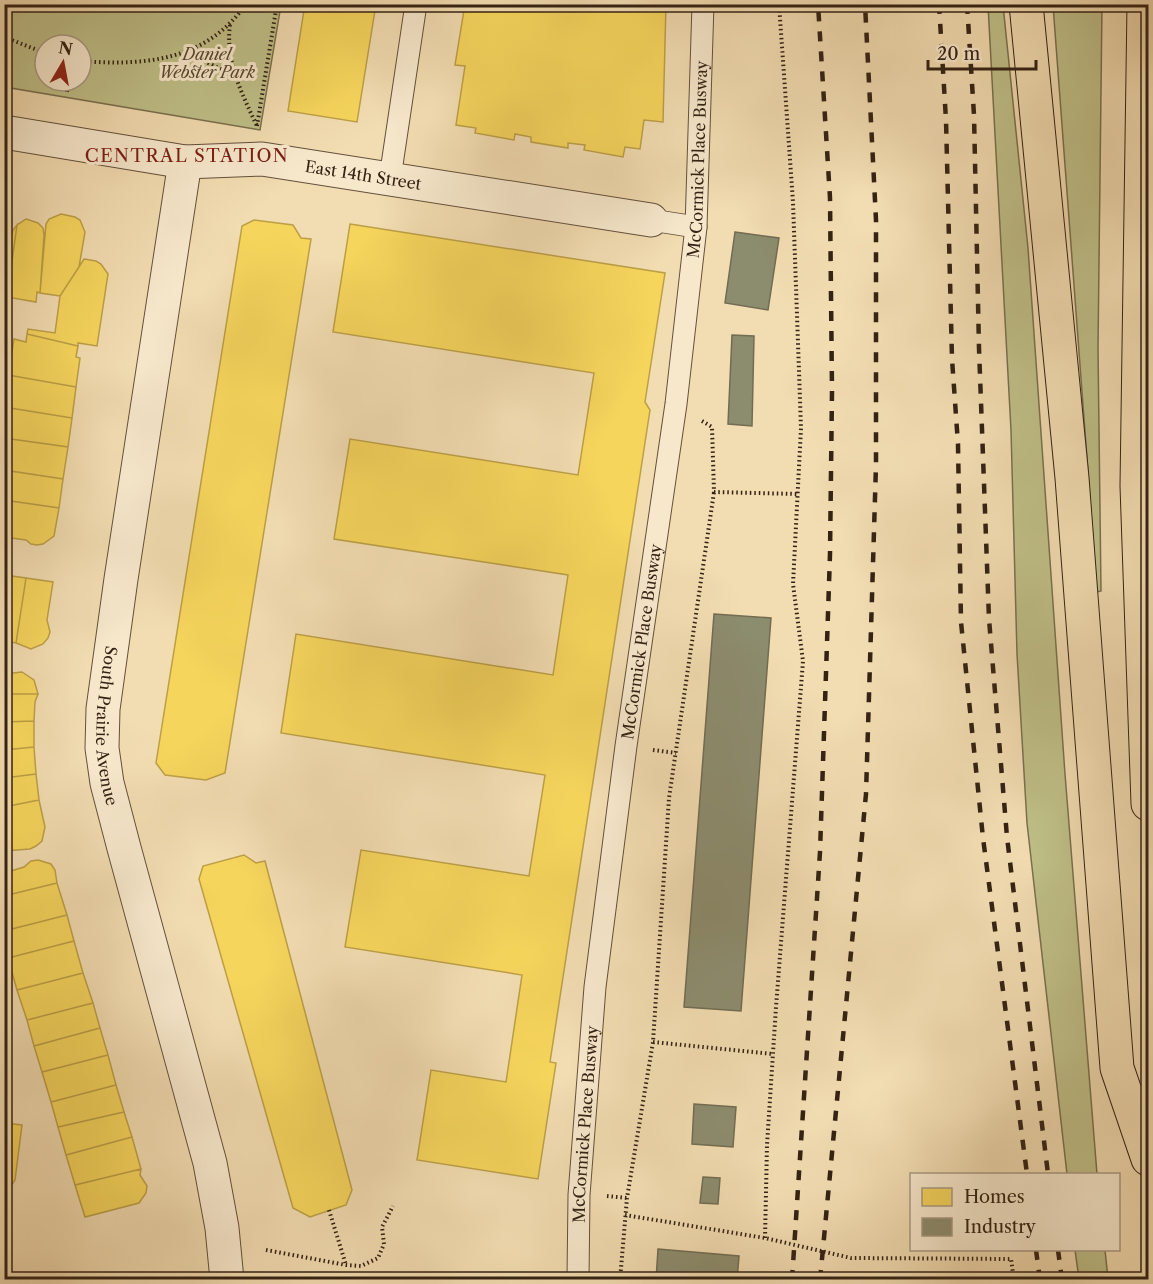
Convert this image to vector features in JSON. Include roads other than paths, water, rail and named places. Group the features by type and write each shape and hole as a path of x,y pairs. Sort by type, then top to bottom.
{"highway":[{"path":"1026,4 1072,478 1117,1068 1149,1159"},
{"path":"1144,4 1137,486 1149,804"}],"street":[{"name":"East 14th Street","path":"4,132 185,162 262,159 651,220"},
{"name":"South Prairie Avenue","path":"185,162 121,579 103,709 102,748 107,783 121,837 210,1163 222,1228 227,1280"}],"lane":[{"path":"390,178 416,4"},
{"name":"McCormick Place Busway","path":"578,1280 579,1195 595,987 626,746 676,404 696,227 703,4"},
{"path":"651,220 696,227"}],"railway":[{"path":"792,1280 820,852 830,554 832,391 830,198 818,4"},
{"path":"820,1280 866,794 876,465 876,220 865,4"},
{"path":"939,4 946,120 952,359 958,444 961,622 983,838 1027,1173"},
{"path":"967,4 974,115 979,348 989,619 1007,837 1048,1173"},
{"path":"1036,1251 1040,1280"},
{"path":"1058,1251 1062,1280"}],"district":[{"name":"CENTRAL STATION","path":"187,156"}],"park label":[{"name":"Daniel Webster Park","path":"207,63"}]}
